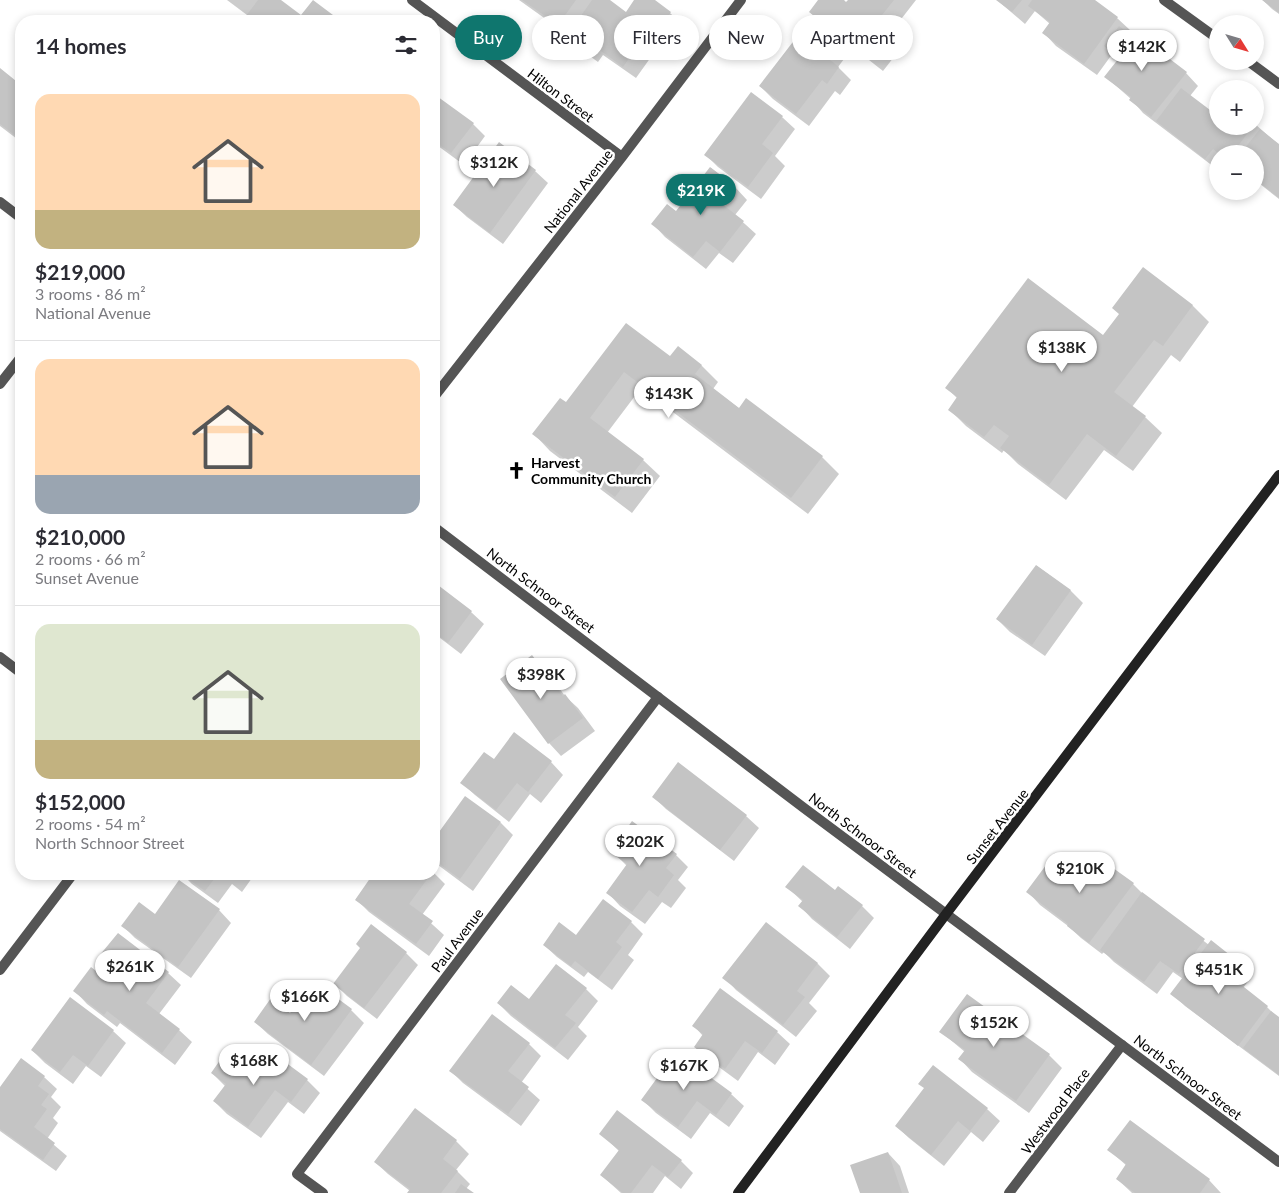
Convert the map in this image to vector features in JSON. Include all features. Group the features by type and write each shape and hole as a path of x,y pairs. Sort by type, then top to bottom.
{"main road":[{"name":"Sunset Avenue","path":"738,1193 946,914 1279,476"}],"street":[{"name":"Hilton Street","path":"412,0 432,15"},
{"name":"National Avenue","path":"440,389 622,158 741,0"},
{"path":"1164,0 1209,32"},
{"name":"Hilton Street","path":"440,21 622,158"},
{"path":"1260,70 1279,84"},
{"path":"0,202 15,213"},
{"path":"0,384 15,365"},
{"name":"North Schnoor Street","path":"440,532 946,914 1279,1162"},
{"path":"0,657 15,668"},
{"name":"Paul Avenue","path":"323,1193 297,1174 658,697"},
{"path":"0,970 68,880"},
{"name":"Westwood Place","path":"1009,1193 1122,1045"}],"building":[{"path":"258,0 281,0 301,15 247,15"},
{"path":"313,0 333,15 301,15"},
{"path":"522,0 576,0 565,15 544,15"},
{"path":"592,0 610,0 626,12 634,0 655,0 671,12 669,15 614,15 614,60 628,60 623,67 604,53 604,15 581,15"},
{"path":"818,0 844,0 846,2 848,0 894,0 882,15 813,15 809,12"},
{"path":"996,0 1022,0 1012,12"},
{"path":"1032,0 1095,0 1118,17 1084,64 1042,33 1050,22 1028,6"},
{"path":"1262,0 1279,0 1279,13"},
{"path":"1119,26 1159,57 1162,53 1187,72 1151,117 1129,100 1131,97 1104,77 1119,58 1104,46"},
{"path":"792,43 792,60 830,60 839,67 827,84 822,80 796,114 759,86 779,60 782,60 782,56"},
{"path":"0,68 15,80 15,135 0,124"},
{"path":"1181,88 1209,109 1209,135 1246,135 1239,145 1209,145 1209,154 1205,159 1156,121"},
{"path":"751,92 783,116 762,144 773,153 748,187 704,155"},
{"path":"440,98 474,123 451,153 440,145"},
{"path":"1264,132 1279,144 1279,198 1264,186 1264,145 1247,145 1255,135 1264,135"},
{"path":"499,142 536,170 490,233 453,205"},
{"path":"710,167 735,186 722,204 744,221 720,252 706,241 693,257 651,224 667,204 676,211"},
{"path":"1143,267 1193,305 1163,346 1154,340 1114,392 1146,416 1116,456 1087,434 1049,485 1000,448 1009,436 994,425 984,437 948,410 957,397 945,388 1028,278 1103,335 1119,314 1112,308"},
{"path":"626,323 670,356 678,346 702,365 695,374 739,408 746,398 823,456 791,498 624,372 590,418 644,459 615,497 532,434 560,398 566,402"},
{"path":"1036,565 1071,590 1032,645 996,619"},
{"path":"440,587 472,611 448,643 440,637"},
{"path":"532,655 563,696 565,694 583,718 548,744 500,679"},
{"path":"514,732 552,761 528,792 517,783 496,810 460,783 484,752 494,759"},
{"path":"678,762 747,815 720,850 652,797"},
{"path":"465,796 501,822 460,879 440,864 440,831"},
{"path":"632,821 677,854 666,868 674,875 658,897 649,890 632,912 606,893 627,864 610,852"},
{"path":"1055,853 1076,869 1084,858 1107,875 1113,868 1134,883 1089,943 1067,926 1068,924 1026,892"},
{"path":"803,865 835,890 838,886 863,905 837,937 798,906 803,900 785,887"},
{"path":"179,880 220,909 178,967 121,926 139,902 155,914"},
{"path":"189,880 213,880 205,891"},
{"path":"369,880 427,880 409,904 433,921 416,944 355,900"},
{"path":"1142,892 1205,939 1179,974 1160,961 1144,982 1100,950"},
{"path":"603,899 632,921 616,942 622,947 598,979 575,961 571,966 543,945 559,922 576,935"},
{"path":"766,922 818,963 797,991 805,997 783,1025 722,978"},
{"path":"371,924 407,952 364,1008 333,984 360,948 356,944"},
{"path":"118,933 169,972 146,1003 180,1029 162,1053 107,1011 104,1015 73,991 91,967 110,982 119,971 99,956"},
{"path":"1211,940 1240,963 1230,976 1268,1006 1238,1046 1170,994"},
{"path":"556,964 587,988 565,1015 576,1023 555,1048 497,1003 511,985 529,999"},
{"path":"314,981 352,1009 311,1065 254,1022 271,998 290,1013"},
{"path":"720,988 778,1031 762,1053 745,1041 725,1069 694,1047 703,1034 692,1026"},
{"path":"967,994 1050,1054 1016,1101 958,1059 965,1050 939,1032"},
{"path":"70,997 114,1030 88,1066 73,1055 60,1072 31,1050"},
{"path":"1271,1011 1279,1017 1279,1075 1243,1048"},
{"path":"492,1014 530,1043 508,1071 529,1087 508,1114 449,1071"},
{"path":"249,1052 278,1073 285,1062 308,1079 291,1102 275,1090 248,1127 213,1101 226,1084 211,1073 223,1056 238,1066"},
{"path":"676,1052 732,1093 716,1115 697,1101 678,1127 641,1100"},
{"path":"21,1058 45,1076 38,1086 49,1094 41,1105 47,1109 34,1127 55,1143 43,1160 0,1129 0,1087"},
{"path":"933,1065 988,1108 970,1131 958,1121 931,1155 895,1126 924,1088 918,1084"},
{"path":"415,1108 457,1140 443,1159 458,1171 441,1193 407,1193 410,1189 374,1162"},
{"path":"617,1110 682,1160 668,1177 652,1165 631,1193 623,1193 600,1175 619,1150 599,1134"},
{"path":"1130,1120 1210,1179 1200,1193 1135,1193 1116,1179 1126,1164 1107,1150"},
{"path":"888,1152 902,1193 860,1193 850,1165"},
{"path":"461,1184 474,1193 455,1193"}],"place":[{"name":"Harvest Community Church","path":"517,470"}]}
